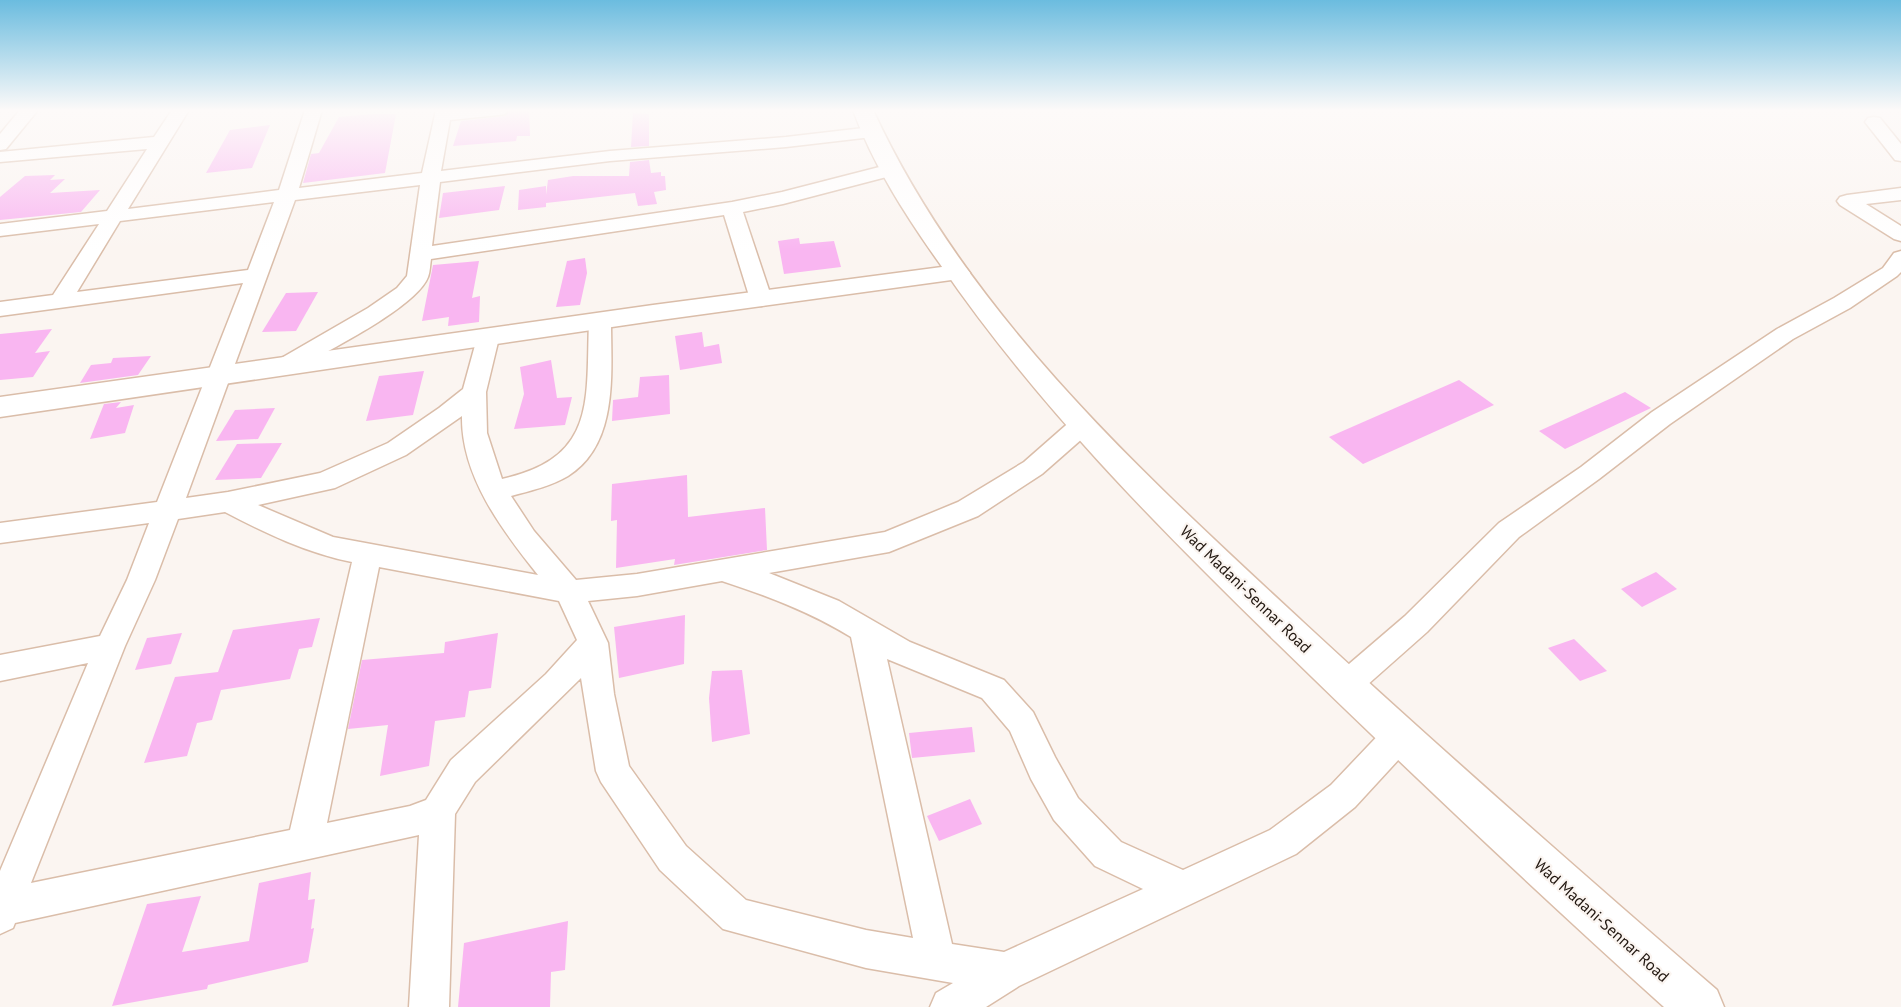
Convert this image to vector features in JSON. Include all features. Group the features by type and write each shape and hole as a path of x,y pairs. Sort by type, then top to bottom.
{"main road":[{"name":"Wad Madani-Sennar Road","path":"885,157 957,273 1016,348 1082,425 1217,563 1346,685 1517,844 1700,1007"},
{"path":"0,407 600,321 957,273"}],"street":[{"path":"60,302 151,157"},
{"path":"2,911 110,646 141,580 287,195 299,157"},
{"path":"286,365 376,313 405,293 418,277 435,157"},
{"path":"1,232 602,157"},
{"path":"422,254 732,208 783,198 891,170"},
{"path":"1901,194 1847,201 1901,235"},
{"path":"732,208 761,299"},
{"path":"1346,685 1416,624 1509,530 1590,473 1661,418 1785,334 1842,303 1897,268"},
{"path":"0,309 256,275"},
{"path":"493,490 529,482 566,464 590,434 597,405 600,321"},
{"path":"488,338 474,392 474,433 493,490 524,538 569,592 592,643 598,694 613,771 673,858 736,916 866,949 1005,972"},
{"path":"0,533 228,502 326,481 397,449 448,414 474,392"},
{"path":"228,502 269,523 329,547 569,592 637,585 890,542 968,510 1033,468 1082,425"},
{"path":"305,843 368,556"},
{"path":"723,571 780,588 829,609 899,651 993,689 1022,722 1043,768 1066,809 1108,854 1182,888"},
{"path":"865,631 937,961"},
{"path":"429,1007 438,811 463,771 557,683 592,643"},
{"path":"0,668 110,646"},
{"path":"950,1007 1005,972 1282,842 1343,796 1400,735"},
{"path":"2,911 305,843 410,822 438,811"}],"building":[{"path":"215,157 257,157 252,168 206,173"},
{"path":"310,157 388,157 385,173 303,183"},
{"path":"649,160 651,173 661,172 661,176 665,176 666,190 654,192 657,204 638,206 635,193 546,203 546,207 518,210 519,190 546,186 546,195 548,180 573,176 629,176 630,162"},
{"path":"55,175 50,180 65,179 50,193 100,190 81,212 0,220 0,197 25,176"},
{"path":"505,186 499,210 439,218 443,193"},
{"path":"799,238 800,244 834,241 841,267 784,274 778,241"},
{"path":"585,258 587,273 580,305 556,307 567,261"},
{"path":"479,261 472,298 480,296 479,322 448,326 449,317 422,321 433,265"},
{"path":"318,292 296,331 262,332 286,293"},
{"path":"52,329 35,353 50,351 33,377 0,380 0,334"},
{"path":"702,332 704,347 719,344 722,363 680,370 675,336"},
{"path":"151,356 138,375 80,383 91,365 111,363 113,358"},
{"path":"551,360 557,398 572,397 565,425 514,429 524,394 520,367"},
{"path":"424,371 413,415 366,421 379,376"},
{"path":"669,375 670,414 612,421 613,400 638,397 640,377"},
{"path":"1459,380 1494,405 1363,464 1329,437"},
{"path":"1625,392 1651,408 1565,449 1539,431"},
{"path":"121,402 116,408 134,405 125,433 90,439 104,404"},
{"path":"275,408 258,439 216,441 235,410"},
{"path":"282,443 261,478 215,480 237,444"},
{"path":"687,475 688,517 765,508 767,550 674,565 675,559 616,568 617,520 611,521 612,484"},
{"path":"1656,572 1677,589 1642,607 1621,589"},
{"path":"685,615 684,664 619,678 614,627"},
{"path":"320,618 312,647 299,649 290,679 221,690 212,720 197,723 187,756 144,763 175,677 218,672 233,630"},
{"path":"182,633 171,664 135,670 147,638"},
{"path":"498,633 491,688 469,691 465,717 435,721 429,766 380,776 388,725 348,729 362,660 444,653 445,642"},
{"path":"1574,639 1607,671 1580,681 1548,648"},
{"path":"742,670 750,734 712,742 709,698 712,671"},
{"path":"972,727 975,752 912,758 909,733"},
{"path":"970,799 982,824 939,841 927,816"},
{"path":"311,872 308,900 315,899 311,929 314,928 308,962 208,985 207,989 112,1006 147,904 201,896 182,952 249,941 259,883"},
{"path":"568,921 565,970 551,972 550,1007 458,1007 464,943"}]}
